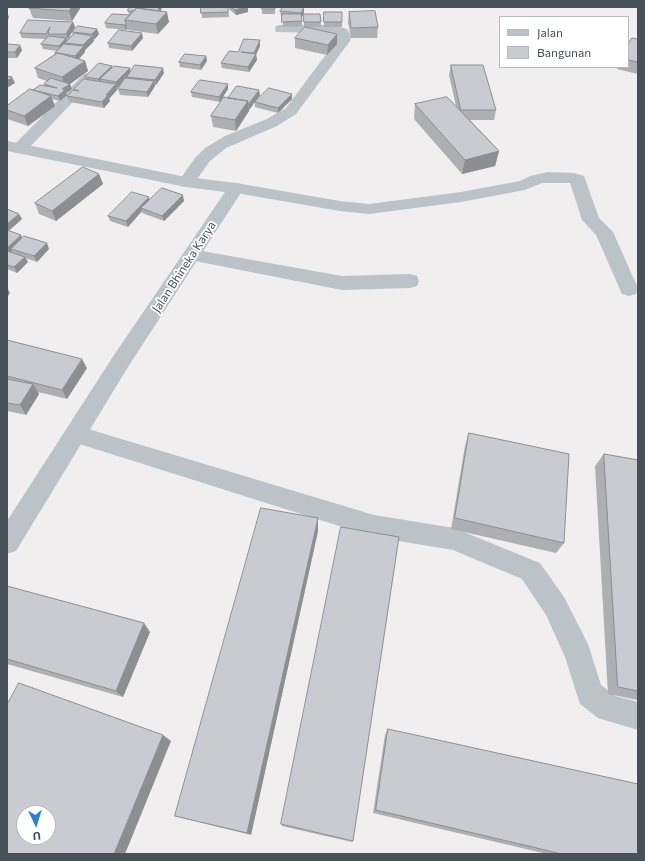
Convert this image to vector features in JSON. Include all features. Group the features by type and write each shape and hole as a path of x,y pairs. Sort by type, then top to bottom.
{"street":[{"path":"186,182 210,152 243,134 280,120 291,111 343,41 344,36 342,32 333,29 281,28"},
{"path":"14,147 53,116 99,66"},
{"path":"14,147 186,182 271,193 340,206 369,209 461,198 525,185 530,181 542,178 574,178 578,180 591,220 604,232 629,289"},
{"name":"Jalan Bhineka Karya","path":"7,543 121,361 171,288 200,239 222,211 236,188"},
{"path":"191,255 342,284 410,281"},
{"path":"75,434 374,526 454,539 531,570 555,606 578,654 590,694 608,708 638,716"}],"building":[{"path":"72,7 69,11 29,8"},
{"path":"129,7 159,7 158,11 137,8 134,11 128,11"},
{"path":"201,7 228,7 228,12 201,13"},
{"path":"233,7 246,7 235,10"},
{"path":"262,7 275,7 275,9 262,9"},
{"path":"283,7 304,7 301,13 280,11"},
{"path":"137,8 167,12 156,24 125,20"},
{"path":"375,11 378,27 351,28 349,12"},
{"path":"324,12 342,12 342,22 324,22"},
{"path":"112,14 130,15 125,20 125,25 105,23"},
{"path":"282,14 301,14 302,21 282,22"},
{"path":"304,14 320,14 321,22 304,22"},
{"path":"28,20 73,22 66,34 48,34 50,27 46,34 20,33"},
{"path":"78,26 97,29 92,34 72,32"},
{"path":"305,27 337,34 328,45 295,38"},
{"path":"119,30 142,33 131,46 108,43"},
{"path":"75,33 92,36 83,45 65,43"},
{"path":"49,36 66,38 59,46 41,44"},
{"path":"632,38 638,39 638,62 629,60 629,43"},
{"path":"244,39 260,40 254,53 241,52 256,54 248,67 221,63 229,51 238,52"},
{"path":"7,44 20,45 15,52 7,52"},
{"path":"64,44 84,46 75,56 55,53"},
{"path":"58,53 85,61 62,77 35,68"},
{"path":"185,54 206,56 200,65 179,62"},
{"path":"99,63 112,66 98,79 85,77"},
{"path":"135,65 163,68 155,80 127,77"},
{"path":"451,65 483,65 496,110 461,110"},
{"path":"114,66 130,68 116,82 100,79"},
{"path":"7,76 12,77 7,81"},
{"path":"51,78 70,84 62,89 65,90 58,96 33,90 40,85 57,88 44,84"},
{"path":"125,78 154,81 147,92 118,89"},
{"path":"84,79 116,84 102,102 67,96 73,90 79,91 74,89"},
{"path":"200,80 228,84 219,97 191,92"},
{"path":"237,86 259,90 248,105 248,101 228,98"},
{"path":"269,88 292,94 278,108 255,102"},
{"path":"30,89 51,96 24,116 7,110 7,106"},
{"path":"224,97 248,101 235,120 211,116"},
{"path":"447,97 499,151 465,160 415,104"},
{"path":"83,167 99,174 52,211 35,203"},
{"path":"162,188 183,195 162,216 141,208"},
{"path":"132,192 149,197 126,221 108,216"},
{"path":"7,209 19,214 7,224"},
{"path":"7,230 21,235 7,248"},
{"path":"24,236 47,243 34,256 11,249"},
{"path":"7,251 25,257 14,267 7,265"},
{"path":"7,340 82,359 62,390 7,376"},
{"path":"7,379 33,384 20,405 7,403"},
{"path":"469,433 569,454 564,543 455,518"},
{"path":"604,454 638,460 638,691 618,687"},
{"path":"261,508 318,518 247,833 175,816"},
{"path":"341,527 399,537 353,841 281,824"},
{"path":"7,586 144,623 116,691 7,659"},
{"path":"19,683 163,735 114,854 7,854 7,705"},
{"path":"388,729 638,784 638,854 562,854 376,810"}]}
